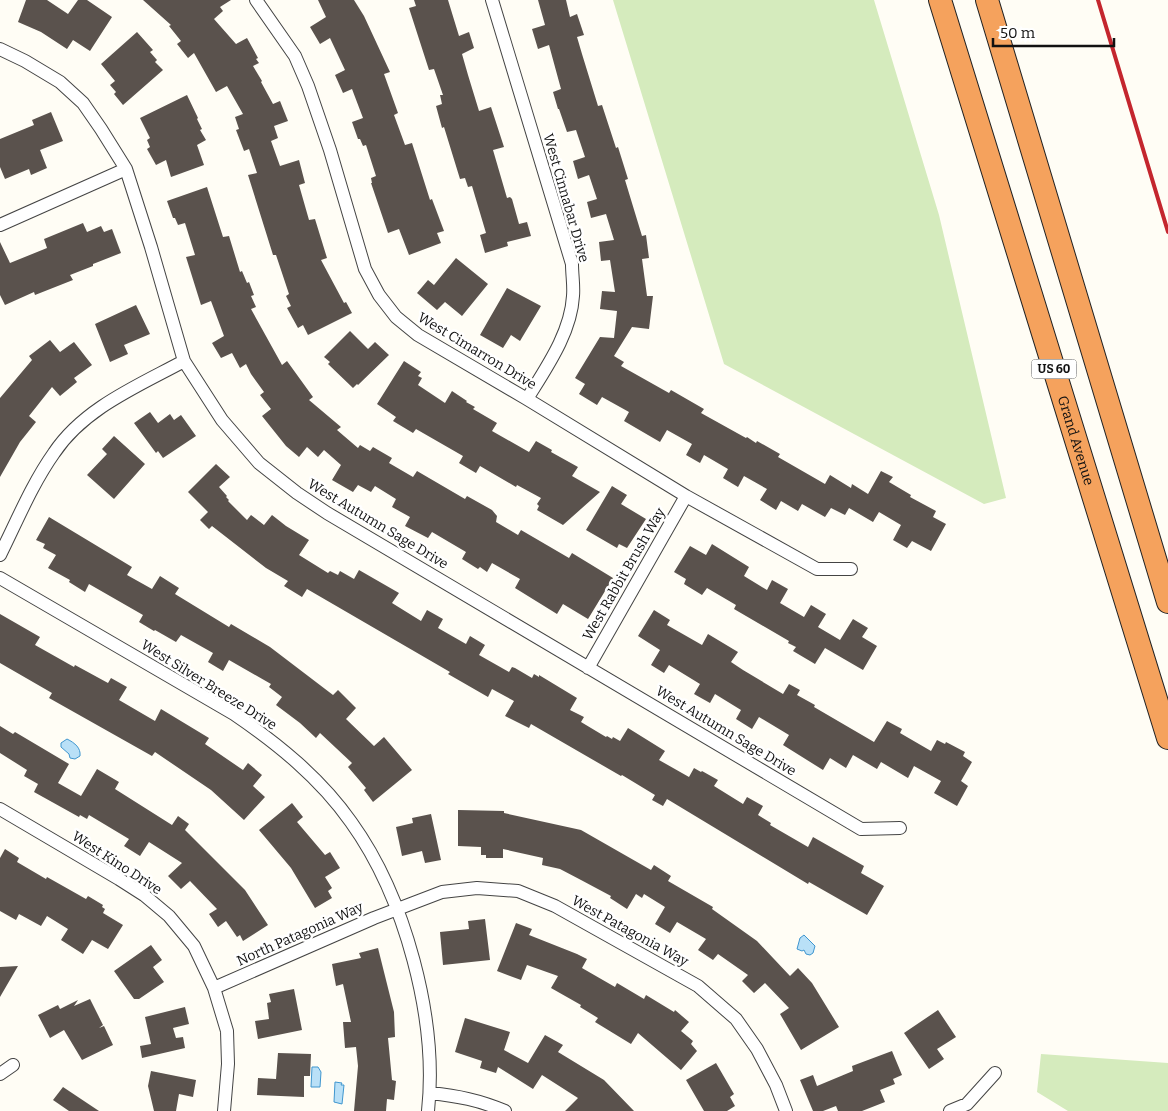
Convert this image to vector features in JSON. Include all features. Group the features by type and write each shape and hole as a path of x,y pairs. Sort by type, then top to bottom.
{"highway":[{"name":"Grand Avenue","path":"940,0 1168,738"},
{"name":"US 60","path":"987,0 1168,602"}],"street":[{"name":"West Cimarron Drive","path":"256,0 294,56 308,86 330,150 366,269 379,295 396,317 418,336 686,496 817,569 851,569"},
{"name":"West Cinnabar Drive","path":"492,0 572,264 574,296 568,320 555,352 527,400"},
{"name":"West Autumn Sage Drive","path":"0,49 25,61 60,82 82,102 126,169 184,361 222,420 258,462 327,513 861,829 900,828"},
{"path":"0,225 126,169"},
{"path":"0,555 54,453 72,431 113,399 184,361"},
{"name":"West Rabbit Brush Way","path":"588,668 686,496"},
{"name":"West Silver Breeze Drive","path":"0,578 234,714 268,737 313,778 352,823 377,866 398,908 420,990 426,1028 430,1093 428,1111"},
{"name":"West Kino Drive","path":"0,809 144,895 163,911 194,946 214,988 227,1032 228,1064 224,1111"},
{"name":"West Patagonia Way","path":"398,908 442,892 477,888 518,891 555,906 698,986 736,1019 757,1049 776,1085 786,1111"},
{"name":"North Patagonia Way","path":"214,988 398,908"},
{"path":"0,1074 13,1065"},
{"path":"950,1111 967,1104 995,1074"},
{"path":"430,1093 461,1096 505,1111"}],"green space":[{"path":"613,0 874,0 939,215 1006,498 984,504 724,364"},
{"path":"1041,1054 1168,1063 1168,1111 1068,1111 1037,1092"}],"water":[{"path":"67,739 75,744 80,751 80,756 75,759 70,758 69,754 61,747 61,743"},
{"path":"804,935 815,946 813,953 810,955 806,954 804,950 797,949 800,938"},
{"path":"312,1067 318,1067 321,1072 320,1087 311,1087"},
{"path":"335,1082 344,1085 342,1104 334,1102"}],"building":[{"path":"26,0 47,0 68,14 78,0 87,0 112,17 90,51 73,40 67,49 41,32 18,22"},
{"path":"143,0 231,0 220,7 223,11 214,19 236,44 247,38 258,58 256,59 259,63 253,66 261,82 273,104 280,101 288,121 274,126 278,138 271,141 280,166 299,160 305,183 299,185 309,220 315,219 327,258 321,260 344,303 346,302 352,313 308,335 303,325 298,328 287,308 291,306 286,296 289,294 276,255 273,255 248,175 257,173 249,149 244,151 236,130 239,129 235,117 243,114 227,86 216,92 194,53 188,58 177,44 181,41 169,26 171,25"},
{"path":"318,0 354,0 364,16 390,72 384,74 398,113 394,115 405,145 412,143 430,200 432,199 444,231 437,233 441,243 409,255 399,229 388,233 371,183 371,178 376,176 366,145 363,146 360,139 358,139 352,122 363,118 352,89 343,93 335,75 345,70 330,38 320,44 310,27 326,17"},
{"path":"414,0 448,0 459,36 469,32 474,48 462,54 468,75 479,111 491,107 504,147 493,150 507,198 510,197 512,199 519,224 527,222 531,236 507,242 508,246 485,253 480,235 486,233 472,186 468,187 465,178 460,179 444,127 442,128 436,106 442,104 440,95 443,95 434,69 429,70 409,8 416,6"},
{"path":"538,0 566,0 570,17 577,14 584,35 577,37 598,106 602,105 616,148 618,147 628,179 625,180 642,236 646,235 649,258 642,259 647,296 653,296 649,329 632,327 614,356 624,362 621,366 669,393 671,390 704,409 701,413 780,454 778,457 825,484 830,475 851,488 852,484 868,494 881,471 893,477 889,482 911,495 910,497 936,511 933,517 946,524 931,551 912,541 907,548 893,540 901,525 879,512 873,522 849,508 845,515 831,508 825,517 802,504 798,511 781,501 776,510 760,500 767,489 744,476 738,487 723,478 728,469 704,455 700,463 686,455 692,444 667,430 660,442 624,421 629,412 602,397 597,405 579,394 585,384 575,378 600,337 614,338 617,311 600,309 602,291 615,292 610,260 601,261 599,242 614,240 606,214 591,218 587,202 597,199 589,175 578,179 573,161 585,157 576,130 567,132 558,109 553,92 561,89 549,45 538,49 532,29 545,25"},
{"path":"137,32 153,50 150,52 157,60 155,62 163,70 123,105 114,94 116,92 110,85 115,81 101,64"},
{"path":"187,95 198,118 202,129 200,130 206,140 197,145 204,165 171,177 166,160 156,165 147,149 150,147 147,140 150,138 140,118"},
{"path":"51,112 63,141 40,150 47,168 31,175 29,169 5,179 0,167 0,139 34,125 32,120"},
{"path":"207,187 223,237 229,236 240,272 242,271 247,283 249,282 254,295 251,296 256,307 251,309 282,365 287,361 313,397 309,400 341,427 337,430 358,448 360,445 370,451 373,447 392,458 389,463 413,477 417,471 465,499 467,496 492,510 497,516 496,522 518,535 521,530 569,558 572,553 613,578 588,619 563,604 557,614 515,588 520,579 492,563 487,572 480,567 478,569 462,559 466,552 432,532 428,538 405,526 410,517 392,507 396,499 375,486 371,492 358,485 353,492 332,480 341,465 324,450 318,457 307,447 299,457 286,446 262,416 271,409 260,395 264,392 246,364 240,368 232,353 221,358 212,343 224,336 211,301 201,305 186,257 195,255 185,223 178,225 175,218 173,218 167,201"},
{"path":"83,223 87,232 101,226 104,232 112,229 121,253 70,275 73,280 35,295 34,292 5,305 0,295 0,242 10,263 47,248 44,239"},
{"path":"456,258 488,284 462,316 445,302 437,310 417,293 428,280 434,285"},
{"path":"507,288 541,306 520,341 511,335 503,348 480,335"},
{"path":"136,305 150,334 124,345 128,354 110,362 95,324"},
{"path":"350,331 368,349 375,342 389,355 353,388 328,364 330,362 324,357"},
{"path":"50,340 60,352 74,342 92,365 74,378 77,382 60,396 52,387 29,416 36,422 20,442 0,477 0,398 32,360 29,356"},
{"path":"404,361 421,372 418,376 422,378 418,385 445,403 452,391 475,407 473,409 497,423 492,431 529,452 536,441 552,450 551,452 578,467 572,476 600,492 563,525 537,510 539,506 537,504 541,498 517,485 516,487 480,466 476,473 459,463 463,456 416,429 413,433 393,421 396,417 377,404"},
{"path":"150,412 158,423 170,414 174,420 181,415 196,436 163,458 158,451 156,453 134,423"},
{"path":"114,436 145,464 114,499 87,475 107,454 102,449"},
{"path":"216,464 230,477 219,487 227,496 228,501 247,520 251,515 264,525 272,515 309,540 299,555 328,573 330,571 338,575 340,571 354,579 359,570 399,593 392,603 421,621 427,610 443,619 438,628 466,644 470,636 485,645 479,655 509,672 512,667 532,678 534,674 539,677 539,675 577,698 570,710 584,717 581,722 606,737 612,739 613,737 620,741 628,728 665,751 659,760 689,777 694,768 702,771 718,780 714,786 743,804 747,797 763,806 758,815 771,823 770,825 808,847 813,837 864,866 861,873 884,886 867,915 809,882 808,884 667,799 663,806 652,800 655,795 531,724 529,728 505,716 514,701 492,689 488,697 448,674 450,672 307,589 302,597 284,586 288,581 266,568 212,526 209,529 200,520 208,512 188,492"},
{"path":"612,486 627,495 621,504 646,519 627,548 619,544 617,548 586,530"},
{"path":"49,517 132,567 127,575 152,589 160,576 179,588 175,594 229,627 231,624 270,647 333,695 338,690 356,708 346,719 374,746 384,737 412,770 373,802 364,790 366,788 348,767 352,763 320,733 316,738 276,705 282,697 269,687 271,684 229,660 223,671 208,662 213,653 181,635 176,642 154,631 139,622 143,615 89,584 85,592 69,582 70,580 48,568 56,555 43,548 45,544 36,540"},
{"path":"712,544 749,567 744,576 767,590 772,580 788,589 780,603 804,617 811,605 826,614 818,627 840,640 853,619 868,628 862,637 877,646 863,670 825,648 815,664 793,651 796,647 788,643 789,641 734,609 736,605 707,588 702,595 684,584 686,579 674,572 690,546 706,555"},
{"path":"654,610 670,620 667,625 702,645 708,634 738,652 731,662 743,670 783,694 789,684 800,690 797,695 815,705 814,707 874,742 887,721 902,729 900,733 931,751 937,740 945,744 946,742 965,752 963,756 972,762 961,781 968,786 957,806 934,793 941,781 914,766 908,778 881,762 877,769 853,755 846,768 830,758 823,770 783,745 789,735 759,717 752,729 736,719 741,710 715,694 710,703 694,694 700,684 669,665 664,673 651,665 660,650 638,636"},
{"path":"0,614 40,637 35,645 74,667 75,665 108,683 111,678 127,687 119,700 155,721 161,709 209,738 205,744 243,770 248,763 262,775 253,786 265,797 244,820 211,790 155,752 152,756 49,698 52,693 0,663"},
{"path":"0,726 13,734 15,732 69,764 58,783 81,796 97,769 119,782 115,789 172,825 178,816 189,824 185,830 245,890 268,925 243,941 240,935 237,937 226,921 218,927 209,914 217,909 190,881 181,889 168,876 182,863 149,842 140,856 124,846 129,839 89,815 87,819 80,815 79,817 34,792 38,784 24,776 27,770 0,753"},
{"path":"292,803 303,817 297,822 325,855 330,852 340,868 325,877 332,888 328,891 332,898 315,908 291,868 259,830"},
{"path":"458,810 504,811 504,813 581,830 651,870 654,865 671,876 668,881 713,907 712,909 757,941 790,976 798,968 812,983 839,1027 801,1050 780,1014 789,1008 765,983 754,993 742,981 748,975 718,954 713,960 698,950 706,939 677,922 670,933 655,924 665,907 644,894 642,898 636,894 627,909 610,898 611,896 560,869 542,865 543,858 503,849 503,858 486,858 486,855 481,855 481,847 458,846"},
{"path":"431,814 441,860 425,863 422,851 402,856 396,827 413,823 412,818"},
{"path":"5,849 19,858 17,862 46,879 47,877 86,899 88,896 103,905 102,907 105,909 103,913 123,925 108,949 92,940 83,954 61,940 68,929 47,916 41,926 19,914 16,920 0,911 0,858"},
{"path":"485,919 490,960 443,965 440,932 469,929 468,921"},
{"path":"516,923 532,929 529,935 587,959 582,968 615,987 617,983 644,999 646,995 674,1012 675,1010 689,1022 681,1031 693,1041 691,1044 697,1051 681,1070 638,1033 631,1044 595,1022 598,1018 580,1007 581,1005 551,988 558,976 527,965 521,980 497,971"},
{"path":"151,945 162,960 153,967 164,982 139,999 134,999 114,971"},
{"path":"378,948 394,1012 395,1037 388,1038 392,1080 396,1081 394,1100 387,1099 386,1111 354,1111 358,1066 356,1047 345,1048 343,1022 351,1022 343,984 336,986 332,964 361,958 359,953"},
{"path":"18,966 0,997 0,967"},
{"path":"294,989 302,1030 258,1039 255,1021 269,1019 267,1003 271,1002 269,994"},
{"path":"90,999 103,1025 99,1028 104,1026 113,1045 82,1060 64,1030 50,1038 38,1015 58,1005 60,1009 78,1000 74,1006"},
{"path":"185,1007 189,1024 173,1028 176,1038 183,1037 185,1048 142,1058 140,1046 151,1044 145,1017"},
{"path":"938,1010 956,1037 937,1049 944,1059 929,1069 904,1033"},
{"path":"465,1018 510,1032 504,1050 528,1063 545,1035 563,1045 558,1052 604,1080 634,1111 565,1111 578,1098 542,1075 533,1089 498,1067 496,1073 480,1068 482,1061 455,1052"},
{"path":"892,1051 902,1075 893,1079 895,1084 880,1090 885,1102 862,1111 838,1111 836,1106 823,1111 813,1111 800,1080 813,1075 817,1086 853,1071 852,1066"},
{"path":"278,1053 311,1054 310,1076 304,1076 304,1097 257,1095 258,1078 276,1079"},
{"path":"716,1063 734,1094 730,1097 735,1106 727,1111 704,1111 686,1080"},
{"path":"151,1071 196,1080 193,1097 179,1094 176,1111 154,1111 148,1086"},
{"path":"63,1087 99,1111 69,1111 53,1100"}],"railway":[{"path":"1098,0 1168,232"}]}
